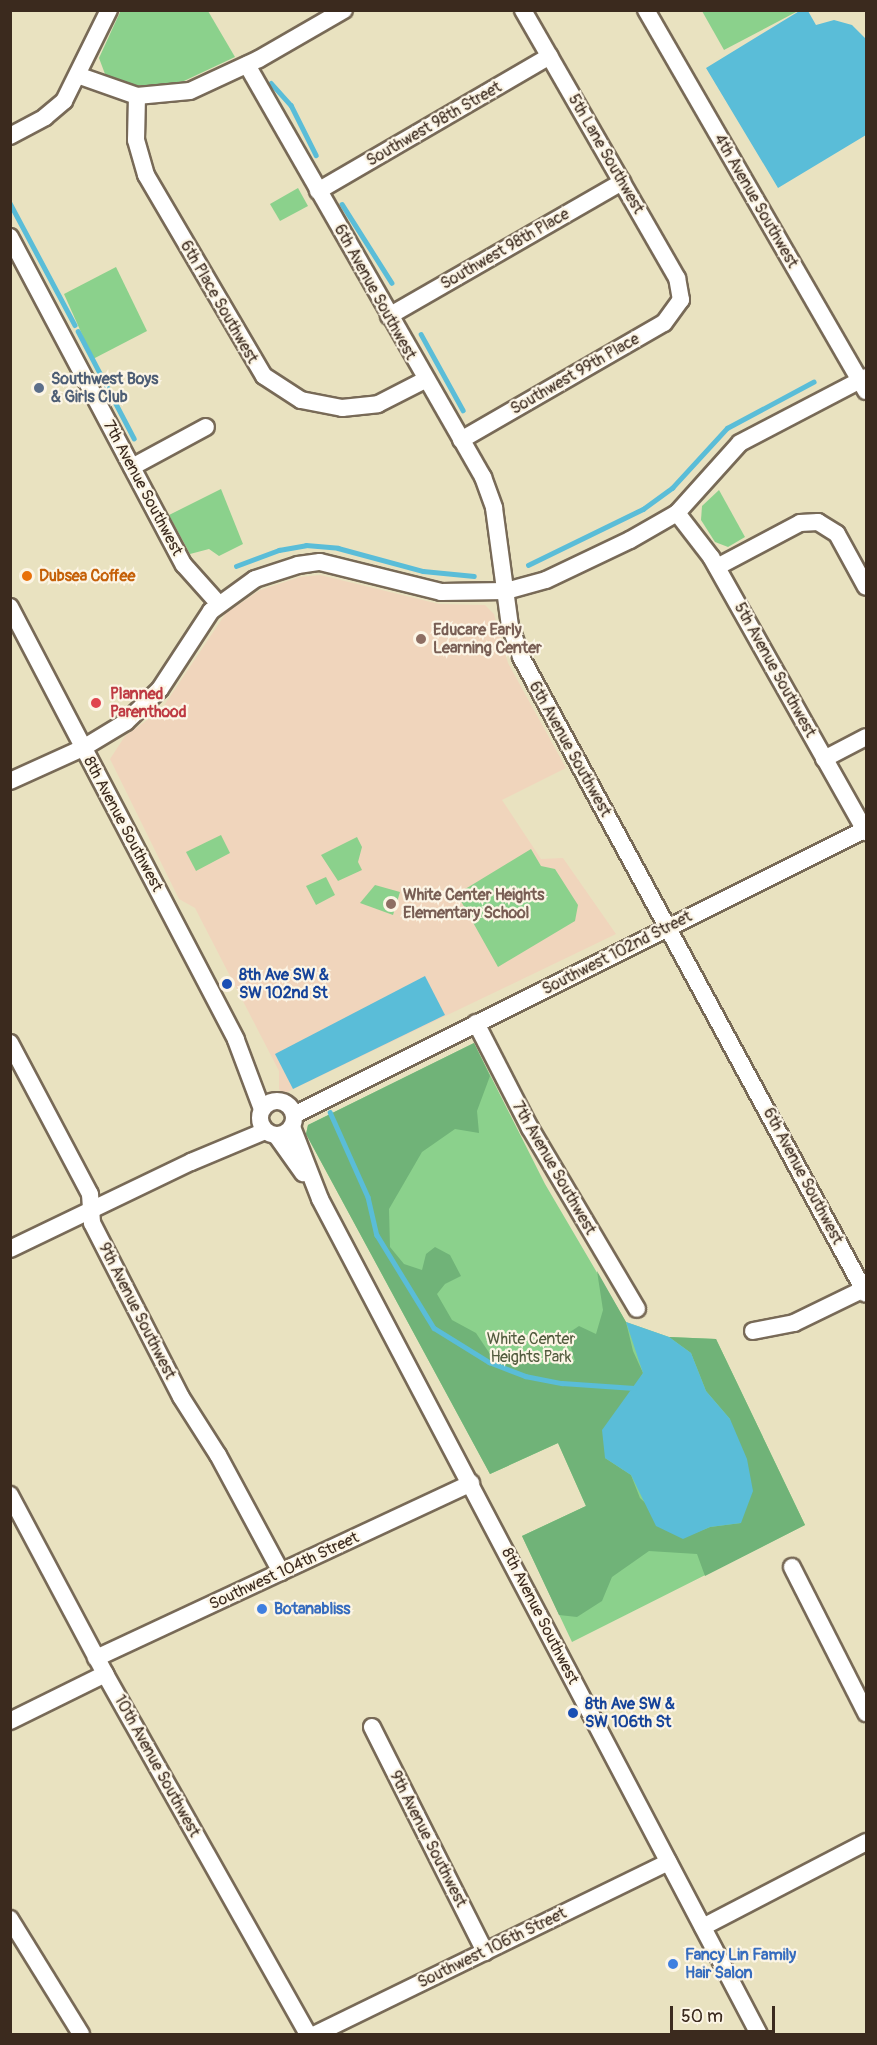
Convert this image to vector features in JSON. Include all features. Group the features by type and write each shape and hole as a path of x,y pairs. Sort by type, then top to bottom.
{"street":[{"path":"10,136 54,110 80,76 109,10"},
{"path":"80,76 137,96 190,92 247,65 344,10"},
{"name":"5th Lane Southwest","path":"523,10 677,278 681,300"},
{"name":"4th Avenue Southwest","path":"646,10 864,383"},
{"name":"Southwest 98th Street","path":"318,190 550,56"},
{"name":"6th Avenue Southwest","path":"247,65 388,316 483,477 494,508 514,641 530,676 866,1291"},
{"name":"6th Place Southwest","path":"137,96 136,140 146,175 264,376 301,400 342,408 378,404 425,380"},
{"name":"Southwest 98th Place","path":"388,316 622,182"},
{"name":"7th Avenue Southwest","path":"10,237 184,565 218,603"},
{"name":"Southwest 99th Place","path":"461,440 664,323 681,300"},
{"path":"10,781 83,748 145,707 170,677 195,631 218,603 255,579 298,565 320,562 441,592 506,591 546,580 591,560 677,513 740,443 864,383"},
{"path":"132,467 206,427"},
{"name":"5th Avenue Southwest","path":"677,513 717,567 866,830"},
{"path":"717,567 800,523 818,522 837,534 867,587"},
{"name":"8th Avenue Southwest","path":"10,607 236,1040 266,1123 320,1198"},
{"path":"824,759 867,737"},
{"name":"Southwest 102nd Street","path":"288,1112 368,1076 866,830"},
{"name":"7th Avenue Southwest","path":"476,1023 530,1128 637,1309"},
{"name":"8th Avenue Southwest","path":"236,1040 288,1112 320,1198 759,2034"},
{"name":"9th Avenue Southwest","path":"10,1042 90,1194 92,1223 181,1397 218,1455 281,1572"},
{"path":"10,1249 191,1162 288,1112"},
{"path":"266,1123 288,1112"},
{"path":"753,1331 794,1323 866,1291"},
{"name":"Southwest 104th Street","path":"96,1658 471,1484"},
{"name":"10th Avenue Southwest","path":"10,1495 96,1658 308,2034"},
{"path":"792,1567 867,1713"},
{"path":"10,1721 105,1674"},
{"name":"9th Avenue Southwest","path":"372,1727 485,1952"},
{"path":"703,1927 867,1842"},
{"name":"Southwest 106th Street","path":"316,2034 668,1862"},
{"path":"10,1919 81,2034"}],"shaded area":[{"name":"White Center Heights Elementary School","path":"320,575 439,604 485,605 494,614 508,663 566,768 502,800 541,859 563,858 616,934 283,1094 279,1089 279,1071 195,908 179,899 110,759 125,736 161,710 226,613 260,590 300,577"}],"green space":[{"path":"121,10 208,11 235,57 184,81 155,86 129,85 105,74 99,58"},
{"path":"702,11 798,11 724,50"},
{"path":"298,188 308,206 280,221 270,204"},
{"path":"116,267 147,331 93,359 64,294"},
{"path":"221,489 243,544 219,556 209,549 190,554 169,515"},
{"path":"719,490 745,537 728,547 715,542 701,520 702,506"},
{"path":"221,835 230,853 196,871 186,852"},
{"path":"357,837 362,847 358,862 362,870 338,881 321,855"},
{"path":"531,849 541,866 555,869 578,905 575,921 498,967 457,894"},
{"path":"326,877 335,895 316,905 306,886"},
{"path":"375,885 400,892 393,915 360,903"},
{"name":"White Center Heights Park","path":"474,1043 545,1184 626,1322 669,1337 716,1339 805,1525 572,1642 522,1536 586,1506 558,1443 490,1474 306,1134 308,1125"},
{"path":"474,1043 490,1076 477,1111 479,1133 455,1129 422,1152 389,1209 390,1247 404,1264 422,1270 426,1254 435,1247 450,1255 461,1276 445,1284 437,1294 452,1320 476,1333 490,1354 534,1364 575,1361 567,1334 579,1326 596,1334 603,1310 597,1271 626,1322 633,1351 643,1373 630,1395 605,1458 631,1475 640,1498 683,1538 710,1527 741,1523 730,1419 706,1391 691,1353 669,1337 716,1339 805,1525 705,1576 697,1554 649,1551 612,1577 602,1601 577,1617 559,1615 522,1536 586,1506 558,1443 490,1474 306,1134 308,1125"}],"water":[{"path":"801,10 808,11 816,25 834,20 852,25 866,39 866,135 778,188 706,68"},
{"path":"425,976 445,1015 293,1089 275,1054"},
{"path":"626,1322 669,1337 691,1353 706,1391 730,1419 747,1459 753,1491 741,1523 710,1527 683,1539 656,1526 631,1475 605,1458 602,1430 643,1373"}],"waterway":[{"path":"271,83 291,105 316,155"},
{"path":"10,203 75,325"},
{"path":"342,204 392,283"},
{"path":"78,331 134,438"},
{"path":"421,334 463,410"},
{"path":"528,565 643,509 672,488 727,428 813,382"},
{"path":"236,566 279,550 306,545 338,548 423,571 474,576"},
{"path":"330,1112 368,1197 377,1235 434,1328 489,1362 525,1376 562,1383 634,1388"}],"place":[{"name":"Southwest Boys & Girls Club","path":"39,388"},
{"name":"Dubsea Coffee","path":"27,576"},
{"name":"Educare Early Learning Center","path":"421,639"},
{"name":"Planned Parenthood","path":"96,703"},
{"name":"White Center Heights Elementary School","path":"391,904"},
{"name":"8th Ave SW & SW 102nd St","path":"227,984"},
{"name":"Botanabliss","path":"262,1609"},
{"name":"8th Ave SW & SW 106th St","path":"573,1713"},
{"name":"Fancy Lin Family Hair Salon","path":"673,1964"}]}
